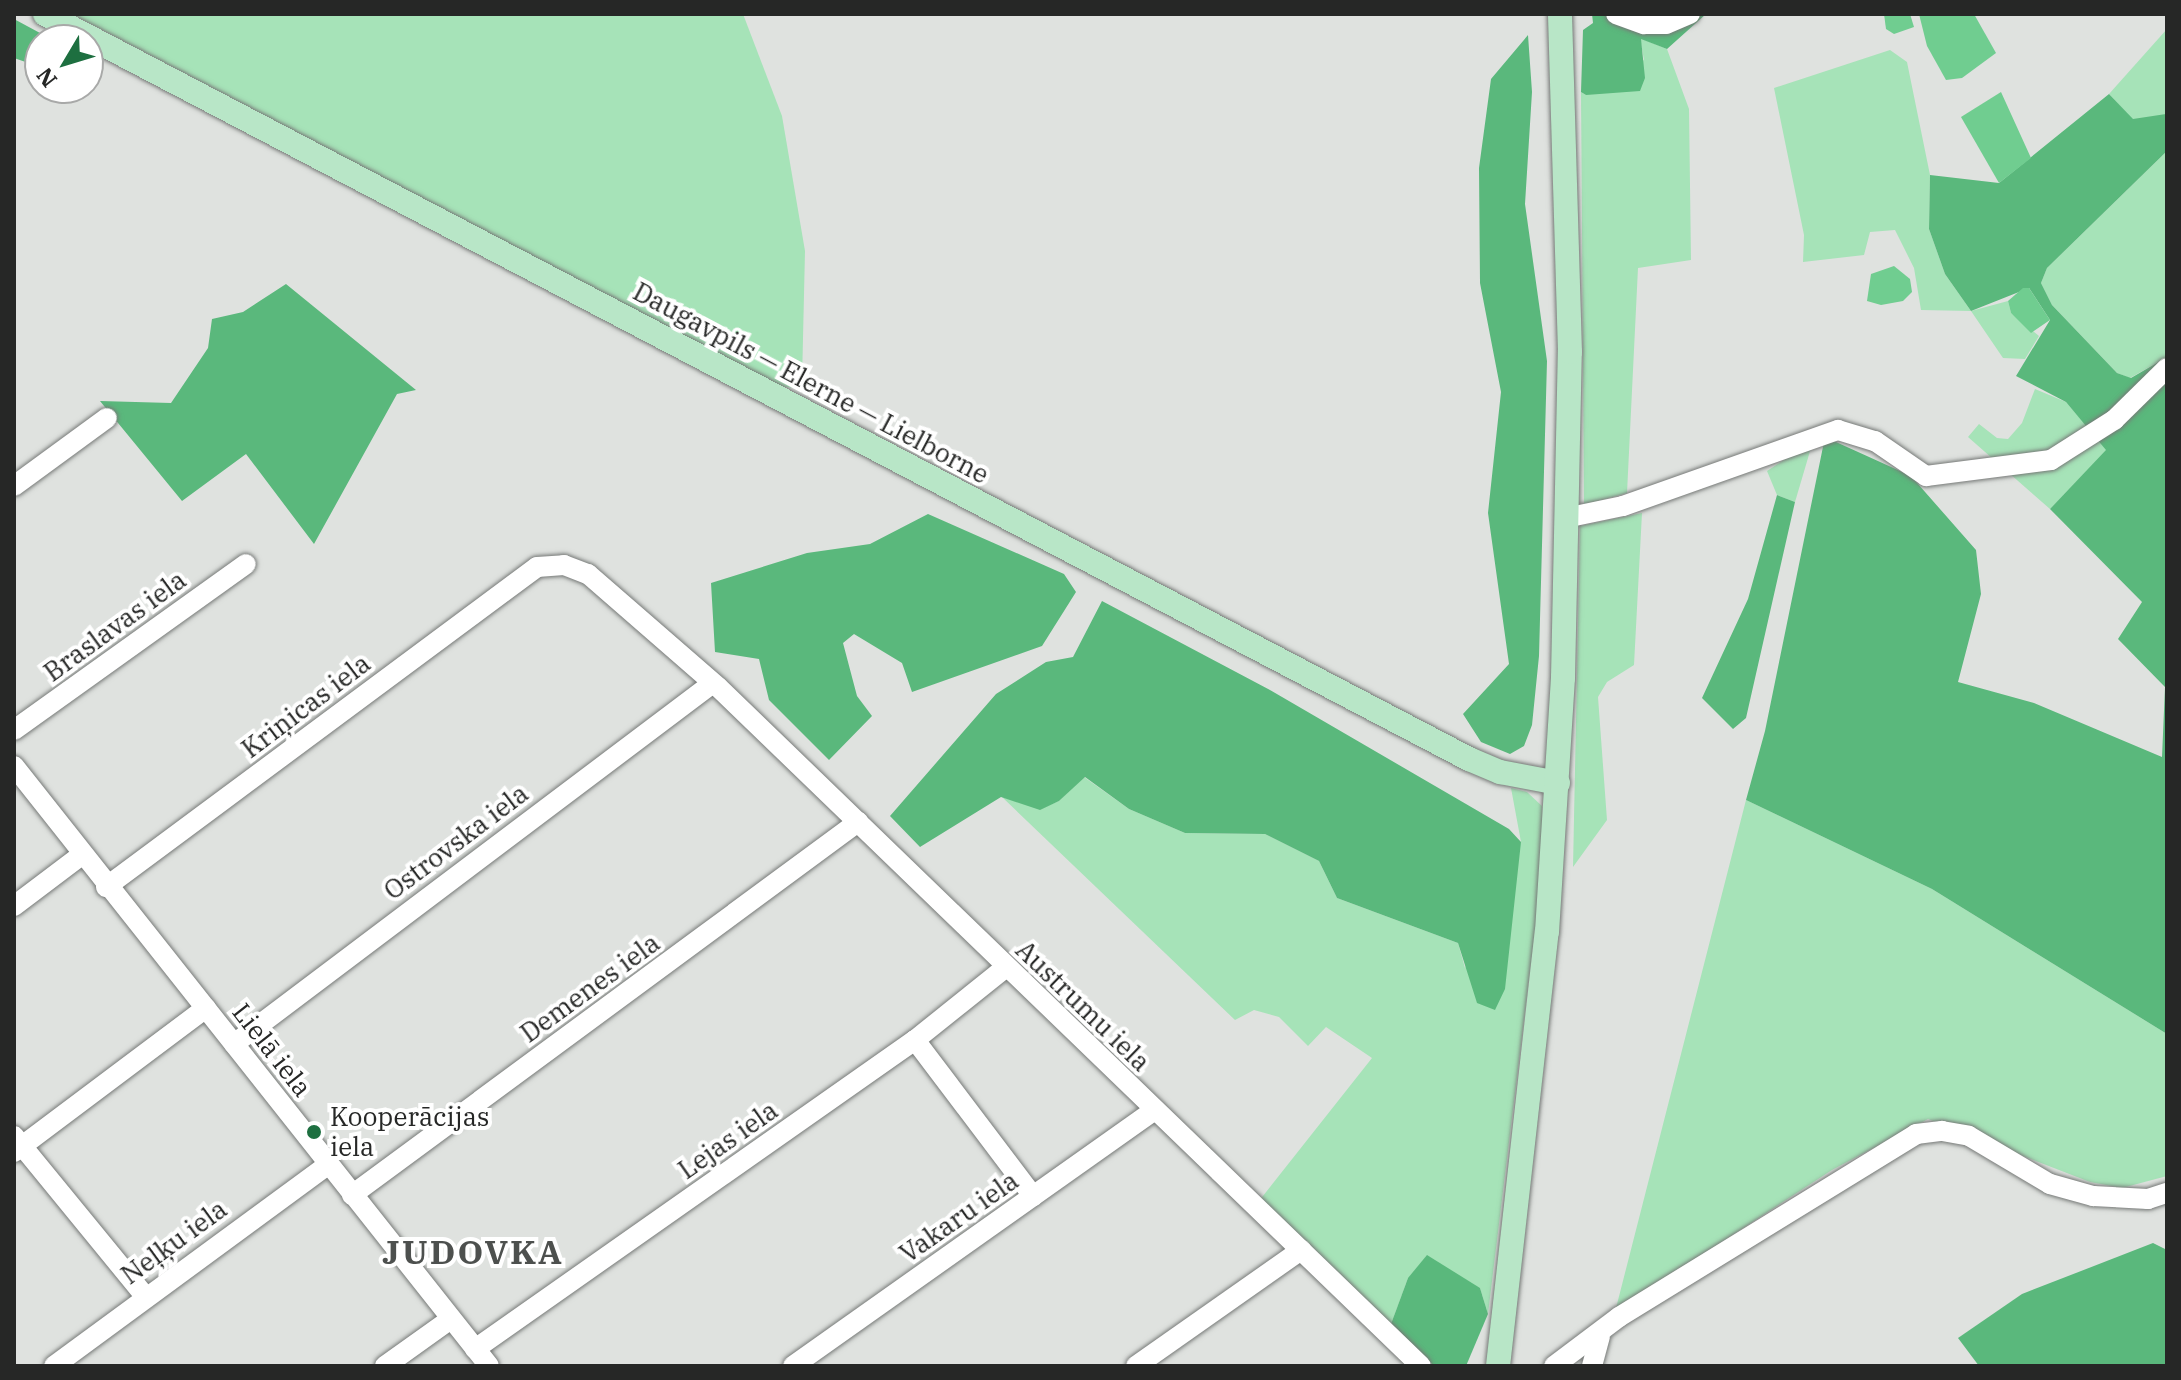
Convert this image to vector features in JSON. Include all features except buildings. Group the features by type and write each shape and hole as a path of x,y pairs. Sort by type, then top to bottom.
{"main road":[{"name":"Daugavpils — Elerne — Lielborne","path":"45,14 1469,759 1500,772 1558,783"},
{"path":"1498,1366 1532,1088 1558,783 1570,517 1569,238 1560,14"}],"street":[{"path":"1616,14 1644,24 1666,24 1690,14"},
{"path":"1570,517 1623,506 1838,430 1875,441 1926,476 2039,463 2086,442 2167,368"},
{"path":"14,486 107,418"},
{"name":"Braslavas iela","path":"14,730 246,564"},
{"name":"Austrumu iela","path":"537,567 564,565 588,574 858,822 1005,968 1421,1366"},
{"name":"Kriņicas iela","path":"106,887 537,567"},
{"name":"Ostrovska iela","path":"234,1044 710,685"},
{"name":"Lielā iela","path":"14,766 80,856 206,1008 489,1366"},
{"name":"Demenes iela","path":"352,1195 858,822"},
{"path":"14,906 80,856"},
{"name":"Lejas iela","path":"475,1349 915,1040 1005,968"},
{"path":"144,1295 17,1145 206,1008"},
{"path":"915,1040 1033,1196"},
{"name":"Vakaru iela","path":"793,1366 1154,1110"},
{"path":"1554,1366 1600,1336 1632,1309 1916,1134 1969,1136 2050,1184 2093,1196 2148,1199 2167,1193"},
{"name":"Neļķu iela","path":"54,1366 144,1295 328,1165"},
{"path":"1136,1366 1301,1250"},
{"path":"385,1366 451,1319"},
{"path":"1592,1366 1600,1336"}],"shaded area":[{"path":"72,14 743,14 782,116 805,251 802,382 794,388 779,386 104,31 104,24 91,24"},
{"path":"1592,14 1706,14 1667,49 1641,39 1645,78 1640,91 1586,95 1581,92 1583,30 1593,23"},
{"path":"1884,14 1910,14 1914,27 1894,34 1886,29"},
{"path":"1919,14 1974,14 1996,53 1962,78 1946,80 1927,46"},
{"path":"14,19 24,24 24,61 14,58"},
{"path":"2167,29 2167,116 2133,120 2109,94"},
{"path":"1528,35 1532,92 1525,204 1547,361 1539,656 1532,725 1524,746 1510,754 1481,742 1463,714 1509,664 1488,513 1501,392 1480,283 1479,168 1491,79"},
{"path":"1640,38 1667,49 1689,109 1691,260 1638,268 1627,493 1584,505 1581,92 1586,95 1644,60"},
{"path":"1890,50 1907,62 1930,175 1929,229 1945,274 1971,311 1921,310 1914,268 1895,230 1870,232 1864,255 1803,262 1804,235 1774,88"},
{"path":"2001,92 2031,158 1999,183 1961,117"},
{"path":"2109,94 2133,119 2166,114 2167,151 2047,268 2041,283 2052,305 2117,373 2131,378 2167,357 2167,1034 1932,889 1746,800 1765,731 1825,437 1911,476 1976,550 1981,594 1958,682 2034,703 2162,757 2165,687 2118,639 2142,602 2050,509 2106,450 2066,402 2016,376 2050,320 2029,288 1971,311 1945,274 1929,229 1930,175 1999,183"},
{"path":"2167,151 2167,357 2130,378 2117,373 2052,305 2041,283 2047,268"},
{"path":"1894,266 1910,279 1912,292 1903,301 1881,305 1867,301 1871,274"},
{"path":"286,284 416,390 397,394 314,544 246,454 182,501 100,401 171,403 208,348 212,319 243,312"},
{"path":"2023,288 2029,288 2050,320 2031,333 2011,313 2008,301"},
{"path":"2008,301 2011,313 2039,336 2025,359 2003,358 1971,311"},
{"path":"2035,389 2066,402 2107,450 2050,509 1968,437 1979,424 1997,438 2008,439 2022,423"},
{"path":"1813,441 1795,502 1777,495 1767,471"},
{"path":"1777,495 1795,502 1746,718 1733,729 1702,698 1748,599"},
{"path":"1642,513 1634,665 1607,682 1598,697 1607,820 1573,867 1580,526"},
{"path":"928,514 1064,574 1076,592 1042,646 912,692 902,663 854,634 843,643 857,696 872,716 829,760 769,700 759,659 715,652 711,583 807,553 870,544"},
{"path":"1102,601 1270,690 1509,829 1521,842 1505,989 1495,1010 1477,1003 1458,943 1337,898 1319,861 1265,834 1185,833 1129,809 1085,777 1059,801 1040,810 1001,797 920,847 890,816 996,694 1046,662 1073,657"},
{"path":"1084,777 1129,809 1185,833 1265,834 1319,861 1337,898 1458,943 1465,968 1521,842 1511,788 1527,792 1542,806 1543,864 1488,1314 1480,1288 1408,1278 1391,1324 1259,1201 1372,1058 1326,1027 1308,1046 1279,1017 1254,1010 1235,1020 1002,797 1040,809 1059,801"},
{"path":"1746,800 1932,889 2167,1034 2167,1176 2122,1188 2090,1182 1928,1119 1832,1170 1615,1312"},
{"path":"2153,1243 2167,1250 2167,1366 1979,1366 1958,1338 2022,1294"},
{"path":"1427,1255 1480,1288 1488,1314 1466,1366 1434,1366 1391,1324 1408,1278"}],"place":[{"name":"Kooperācijas iela","path":"314,1132"}],"district":[{"name":"JUDOVKA","path":"473,1252"}]}
